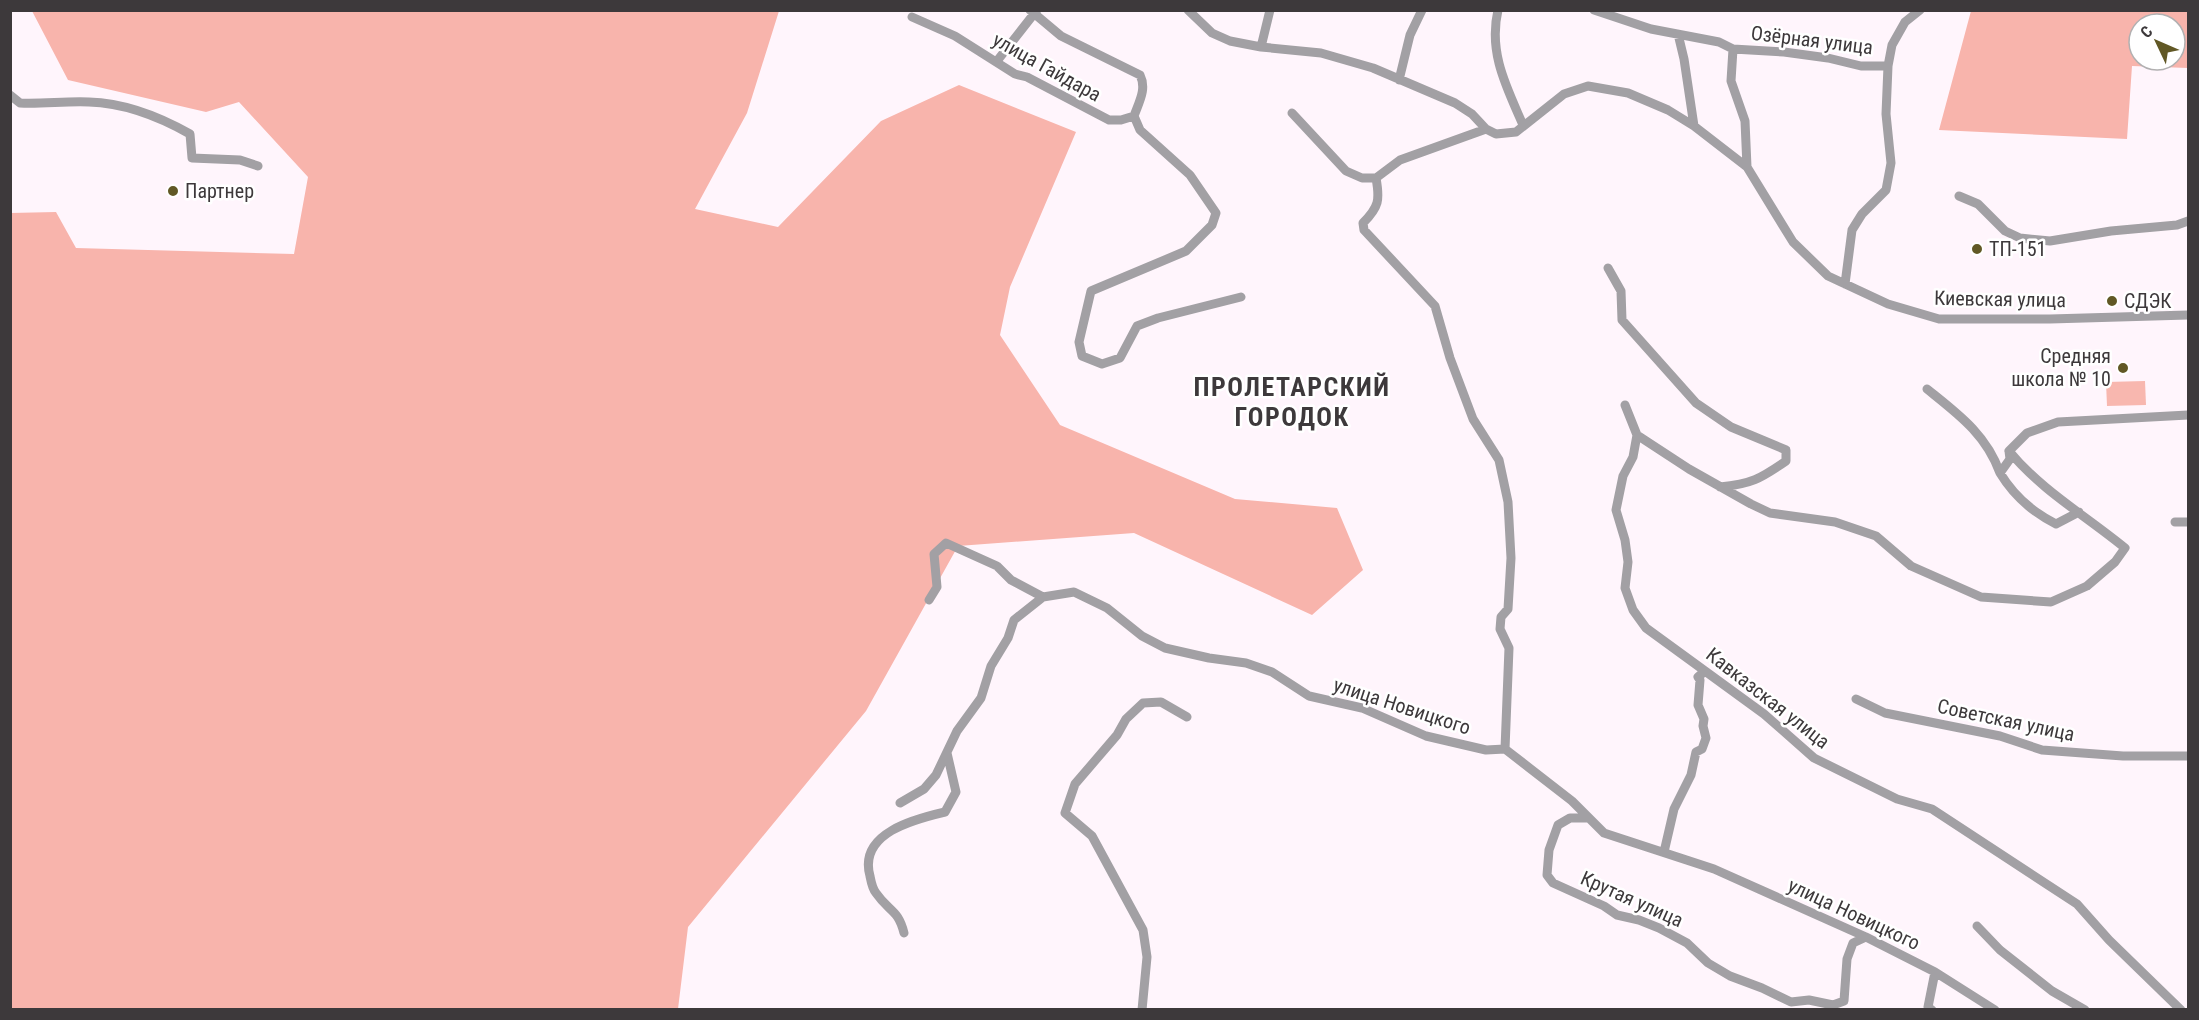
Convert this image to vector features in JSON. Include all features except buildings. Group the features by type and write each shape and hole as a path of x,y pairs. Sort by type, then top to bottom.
{"street":[{"path":"1188,10 1212,33 1230,41 1261,47 1321,53 1358,62 1455,103 1472,114 1486,129 1400,160 1376,178 1362,178 1346,171 1292,113"},
{"path":"1261,47 1270,10"},
{"path":"1399,80 1410,35 1422,10"},
{"path":"1498,10 1496,19 1499,67 1523,125"},
{"name":"Озёрная улица","path":"1594,10 1652,29 1719,42 1733,49 1784,52 1828,58 1861,66 1888,66"},
{"path":"1845,284 1852,230 1862,214 1886,190 1891,163 1886,114 1888,66 1892,45 1905,22 1920,10"},
{"path":"997,61 1034,11 1060,36 1140,75 1144,82 1142,96 1134,116 1140,130 1190,175 1216,213 1212,225 1186,251 1091,291 1079,342 1082,356 1102,364 1120,358 1137,326 1158,318 1241,297"},
{"name":"улица Гайдара","path":"912,17 955,36 1015,74 1027,77 1109,120 1121,120 1134,116"},
{"path":"1678,34 1694,126"},
{"path":"1733,49 1731,81 1744,120 1748,167"},
{"name":"Киевская улица","path":"1486,129 1496,134 1516,132 1564,94 1588,86 1628,93 1668,110 1694,126 1748,167 1793,242 1828,276 1888,304 1939,319 2188,315"},
{"path":"10,95 20,104 91,102 131,108 166,120 190,134 192,158 240,160 258,166"},
{"path":"1376,178 1379,195 1375,211 1364,223 1364,230 1435,306 1450,358 1473,419 1499,460 1508,502 1511,558 1508,609 1501,617 1500,629 1509,648 1505,749"},
{"path":"1959,196 1978,204 2005,231 2020,238 2050,241 2111,231 2177,225 2188,221"},
{"path":"1608,268 1621,291 1623,320 1696,403 1731,427 1786,450 1786,461 1766,475 1746,484 1720,486"},
{"path":"1928,388 1971,425 1994,455 2000,473 2010,489 2037,514 2056,524 2079,512"},
{"path":"1625,405 1636,435 1720,486 1770,513 1835,522 1876,536 1911,566 1981,597 2050,603 2087,586 2115,562 2125,548 2050,492 2009,451"},
{"path":"2009,451 2027,434 2058,422 2188,415"},
{"name":"Кавказская улица","path":"1636,435 1633,457 1623,476 1616,510 1626,540 1628,561 1625,588 1632,610 1646,628 1764,714 1814,758 1897,799 1932,809 2077,904 2109,940 2181,1010"},
{"path":"2000,473 2010,459 2009,451"},
{"path":"2175,522 2188,522"},
{"path":"900,803 924,789 936,775 957,731 981,698 991,666 1008,638 1014,620 1042,597 1011,580 997,566 946,543 934,554 937,587 929,600"},
{"name":"улица Новицкого","path":"1042,597 1074,592 1107,608 1142,636 1165,648 1209,658 1246,663 1272,672 1309,696 1362,708 1426,736 1486,750 1505,749 1572,801 1604,833 1714,869 1866,937 1935,972 1995,1010"},
{"path":"1664,852 1674,809 1691,775 1696,752 1702,749 1706,738 1704,719 1697,698 1700,680 1698,677 1705,671"},
{"name":"Советская улица","path":"1856,699 1885,713 2000,736 2042,750 2114,756 2188,756"},
{"path":"1142,1010 1148,957 1143,930 1092,836 1065,813 1075,784 1117,735 1126,719 1143,703 1161,702 1186,717"},
{"path":"904,933 900,917 874,890 867,867 872,847 886,834 912,820 945,812 956,792 947,753"},
{"name":"Крутая улица","path":"1588,818 1570,818 1558,825 1549,850 1547,875 1553,883 1604,906 1617,915 1659,928 1687,943 1708,963 1730,976 1791,1002 1809,1000 1833,1005 1844,1001 1847,959 1853,943 1866,937"},
{"path":"1977,926 2000,950 2052,991 2085,1010"},
{"path":"1932,1010 1929,1007 1935,972"}],"shaded area":[{"path":"32,11 779,11 747,113 695,209 778,227 881,121 959,85 1076,132 1010,287 1000,335 1060,425 1235,499 1337,508 1363,570 1312,615 1134,533 958,546 866,711 688,927 678,1009 11,1009 10,213 56,212 76,248 294,254 308,177 239,102 206,112 68,80"},
{"path":"1971,11 2188,11 2188,68 2187,12 2127,12 2127,72 2132,72 2127,139 1939,130"},
{"path":"2145,381 2146,405 2107,406 2106,382"}],"place":[{"name":"Партнер","path":"173,191"},
{"name":"ТП-151","path":"1977,249"},
{"name":"СДЭК","path":"2112,301"},
{"name":"Средняя школа № 10","path":"2123,368"}],"district":[{"name":"ПРОЛЕТАРСКИЙ ГОРОДОК","path":"1292,402"}]}
